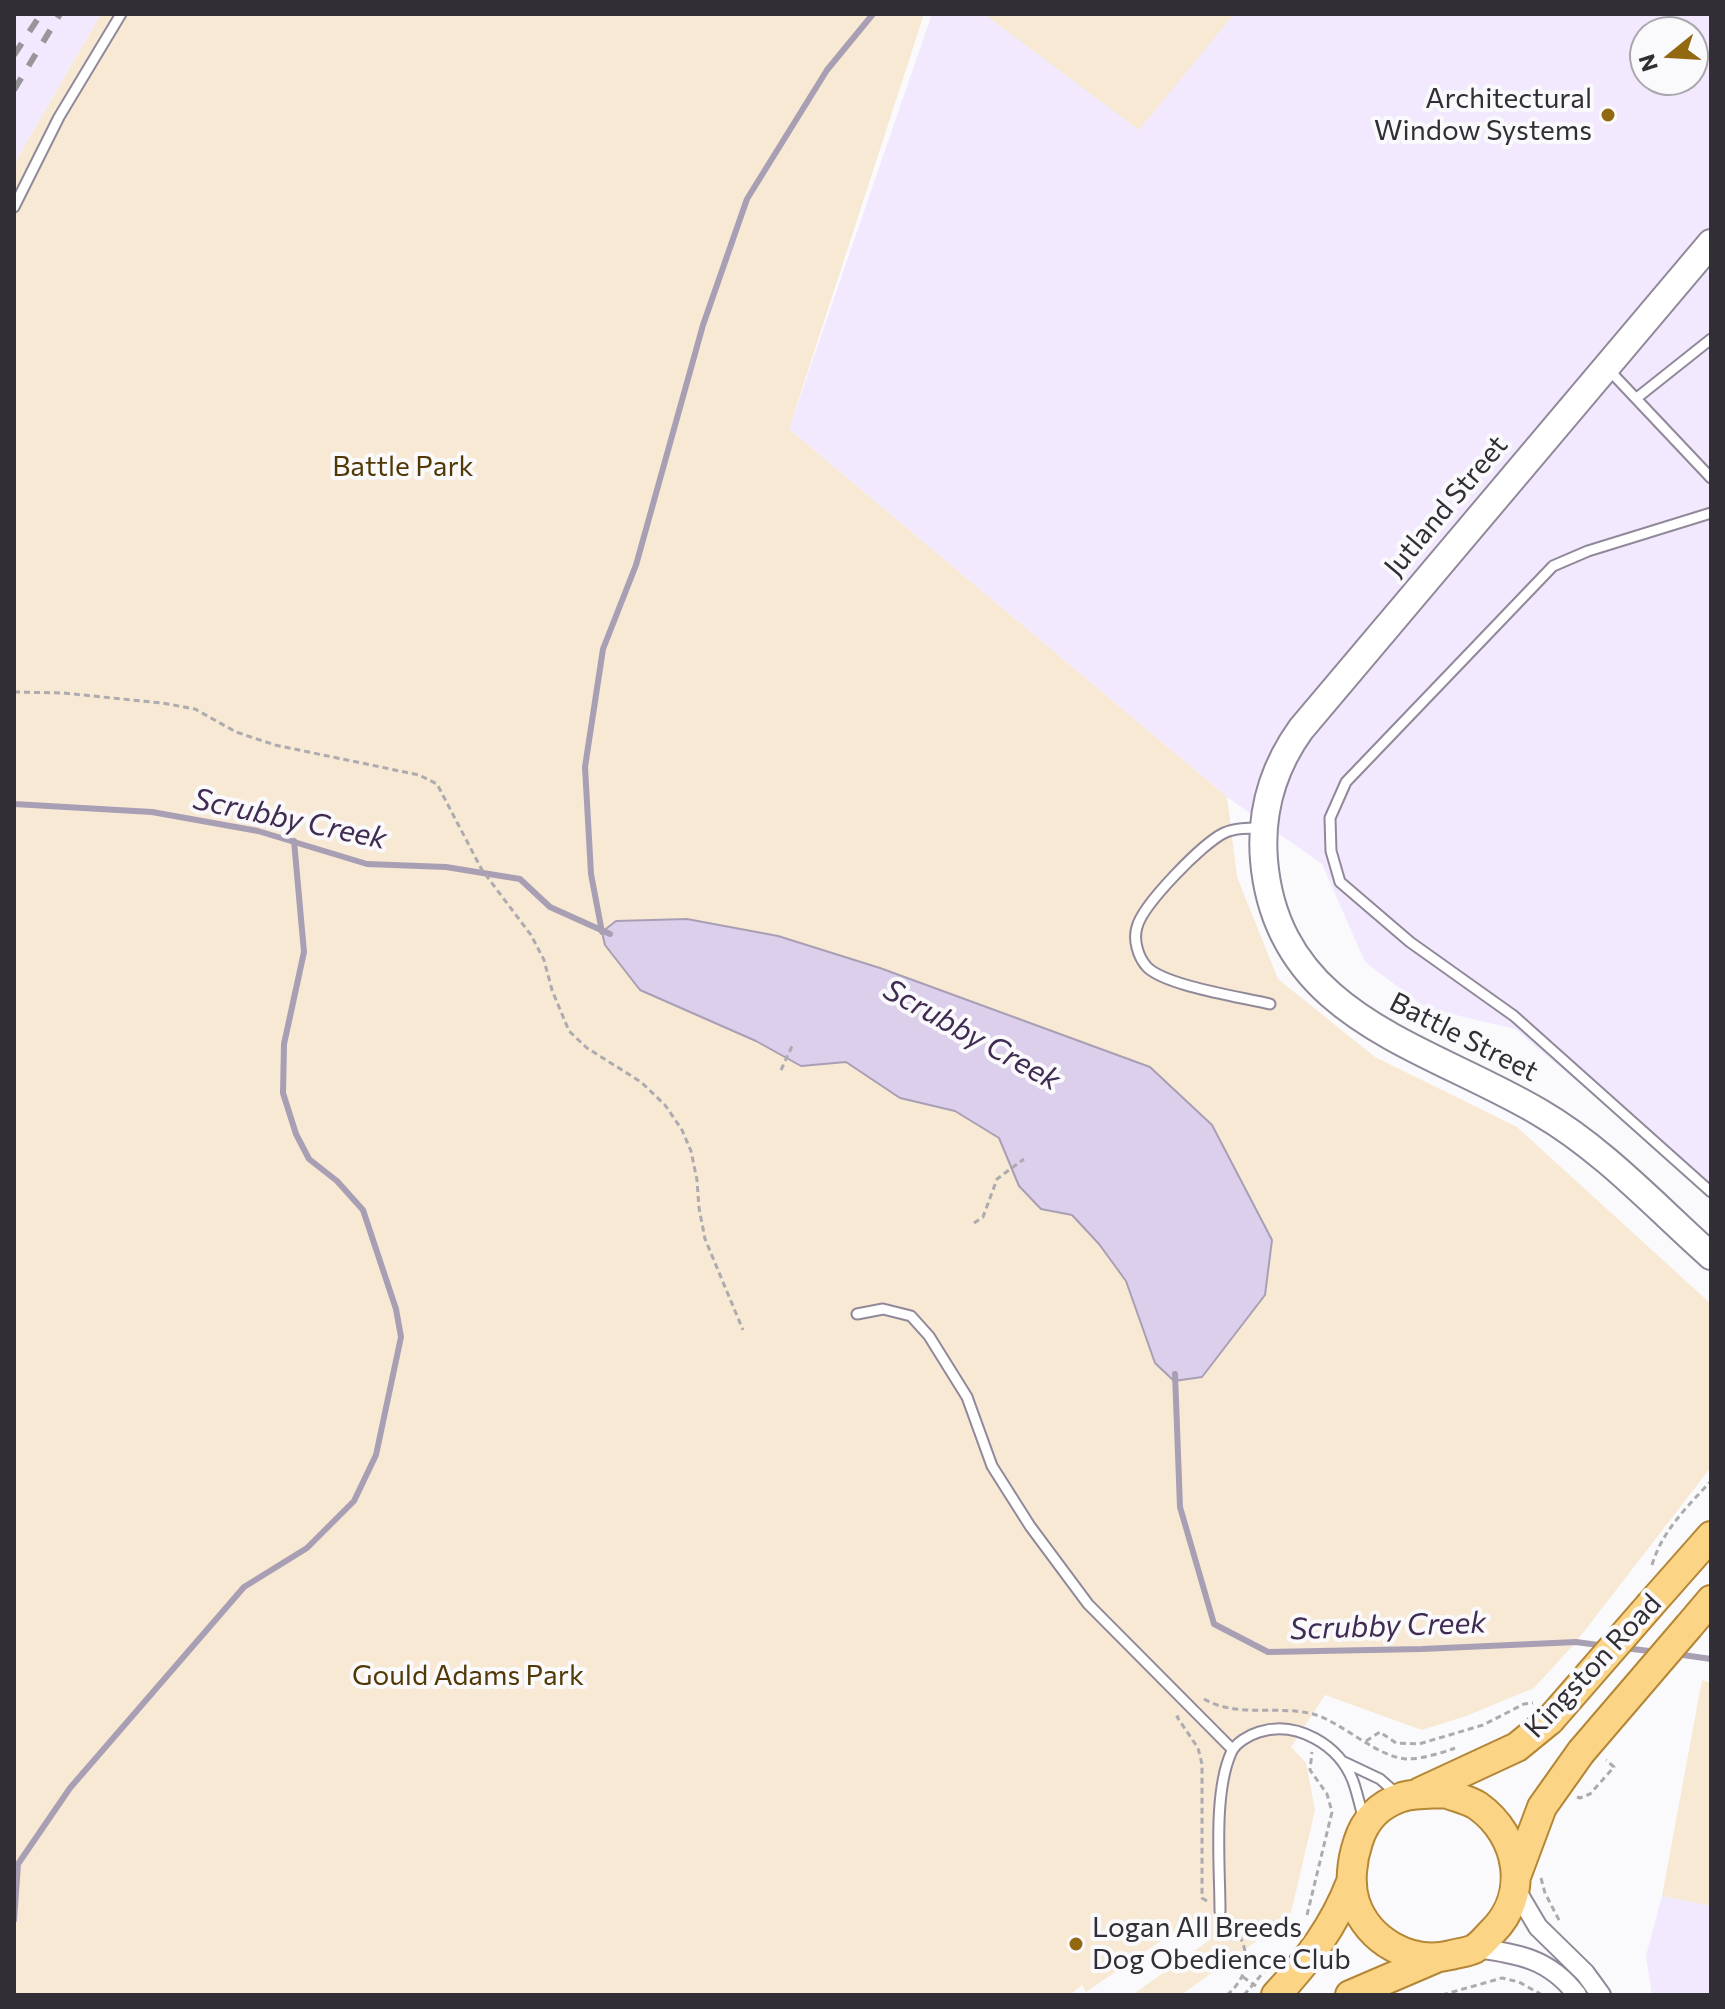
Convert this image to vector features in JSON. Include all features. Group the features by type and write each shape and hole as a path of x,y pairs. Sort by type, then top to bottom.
{"main road":[{"name":"Kingston Road","path":"1409,1796 1517,1747 1550,1720 1711,1536"},
{"name":"Kingston Road","path":"1524,1878 1542,1807 1581,1752 1711,1600"},
{"path":"1264,1989 1306,1962 1340,1911 1351,1882 1355,1849 1364,1822 1382,1807 1409,1796 1445,1793 1478,1805 1506,1834 1524,1878 1505,1919 1475,1948 1434,1959 1350,1995"},
{"path":"1351,1882 1355,1902 1370,1929 1399,1952 1434,1959"}],"street":[{"name":"Jutland Street","path":"1264,827 1275,772 1301,729 1711,243"},
{"name":"Battle Street","path":"1264,827 1265,873 1278,922 1298,960 1328,994 1361,1020 1528,1106 1568,1131 1711,1256"},
{"path":"1524,1878 1538,1927 1585,1973 1601,1995"},
{"path":"1475,1948 1519,1954 1549,1967 1577,1995"}],"lane":[{"path":"14,207 59,117 121,14"},
{"path":"1638,397 1711,339"},
{"path":"1605,366 1638,397 1711,478"},
{"path":"1711,513 1588,551 1553,566 1346,782 1330,818 1331,851 1340,882 1410,942 1514,1016 1711,1192"},
{"path":"1264,827 1234,830 1212,840 1149,904 1140,918 1135,936 1142,961 1157,975 1270,1004"},
{"path":"857,1314 883,1309 911,1316 929,1336 967,1397 992,1466 1038,1537 1088,1604 1232,1749"},
{"path":"1220,1911 1221,1799 1232,1749 1256,1733 1273,1729 1317,1738 1342,1761 1409,1796"},
{"path":"1342,1761 1352,1780 1364,1822"}],"path":[{"path":"14,692 63,693 195,709 236,732 275,745 419,775 437,784 482,870 531,935 544,960 552,990 569,1031 587,1048 641,1082 665,1105 682,1130 694,1166 705,1239 743,1330"},
{"path":"781,1070 793,1044"},
{"path":"974,1223 983,1217 997,1179 1024,1159"},
{"path":"1650,1569 1670,1527 1711,1481"},
{"path":"1181,1714 1177,1717 1198,1748 1202,1764 1202,1898 1220,1911 1237,1931 1247,1954 1243,1977 1227,1995"},
{"path":"1328,1733 1334,1723"},
{"path":"1366,1741 1406,1759 1460,1746"},
{"path":"1304,1923 1332,1812 1327,1794 1310,1770 1313,1752"},
{"path":"1524,1878 1545,1893 1565,1929"},
{"path":"1243,1977 1264,1989"},
{"path":"1442,1995 1502,1978 1519,1982 1542,1995"},
{"path":"1244,1995 1264,1989"}],"shaded area":[{"path":"14,14 101,14 14,164"},
{"path":"932,14 1711,14 1711,1195 1515,1029 1426,1008 1365,962 1322,864 1227,797 789,429"},
{"path":"1662,1896 1711,1906 1711,1995 1652,1995 1646,1956"}],"green space":[{"path":"101,14 924,14 789,429 1227,797 1237,877 1278,979 1375,1057 1517,1127 1711,1304 1711,1467 1576,1642 1534,1688 1422,1730 1325,1695 1291,1747 1306,1763 1315,1810 1290,1917 1181,1995 1132,1995 1211,1939 1196,1917 1086,1992 1082,1985 1070,1995 14,1995 14,164"},
{"path":"984,14 1234,14 1139,130"},
{"path":"1702,1680 1711,1683 1711,1906 1662,1896"}],"water":[{"path":"687,919 778,936 880,968 1150,1067 1212,1125 1272,1240 1265,1295 1202,1377 1174,1381 1155,1363 1126,1281 1099,1244 1072,1215 1041,1209 1019,1186 999,1138 955,1111 900,1098 846,1062 801,1066 756,1041 640,990 605,945 602,932 616,921"}],"waterway":[{"path":"602,932 591,874 585,767 603,649 636,565 703,325 747,199 827,70 873,14"},
{"name":"Scrubby Creek","path":"14,804 152,812 258,831 367,864 446,867 520,879 550,907 610,934"},
{"path":"14,1920 18,1864 70,1788 244,1587 307,1548 354,1501 376,1455 401,1337 396,1309 363,1210 337,1181 309,1159 296,1134 283,1093 284,1044 304,952 294,841"},
{"name":"Scrubby Creek","path":"1175,1374 1180,1507 1214,1624 1268,1652 1576,1642 1606,1646"},
{"name":"Scrubby Creek","path":"1625,1648 1657,1652"},
{"name":"Scrubby Creek","path":"1676,1654 1711,1659"}],"railway":[{"path":"14,55 41,14"},
{"path":"14,90 60,14"}],"place":[{"name":"Architectural Window Systems","path":"1608,115"},
{"name":"Logan All Breeds Dog Obedience Club","path":"1076,1944"}],"park label":[{"name":"Battle Park","path":"403,467"},
{"name":"Gould Adams Park","path":"468,1676"}]}
